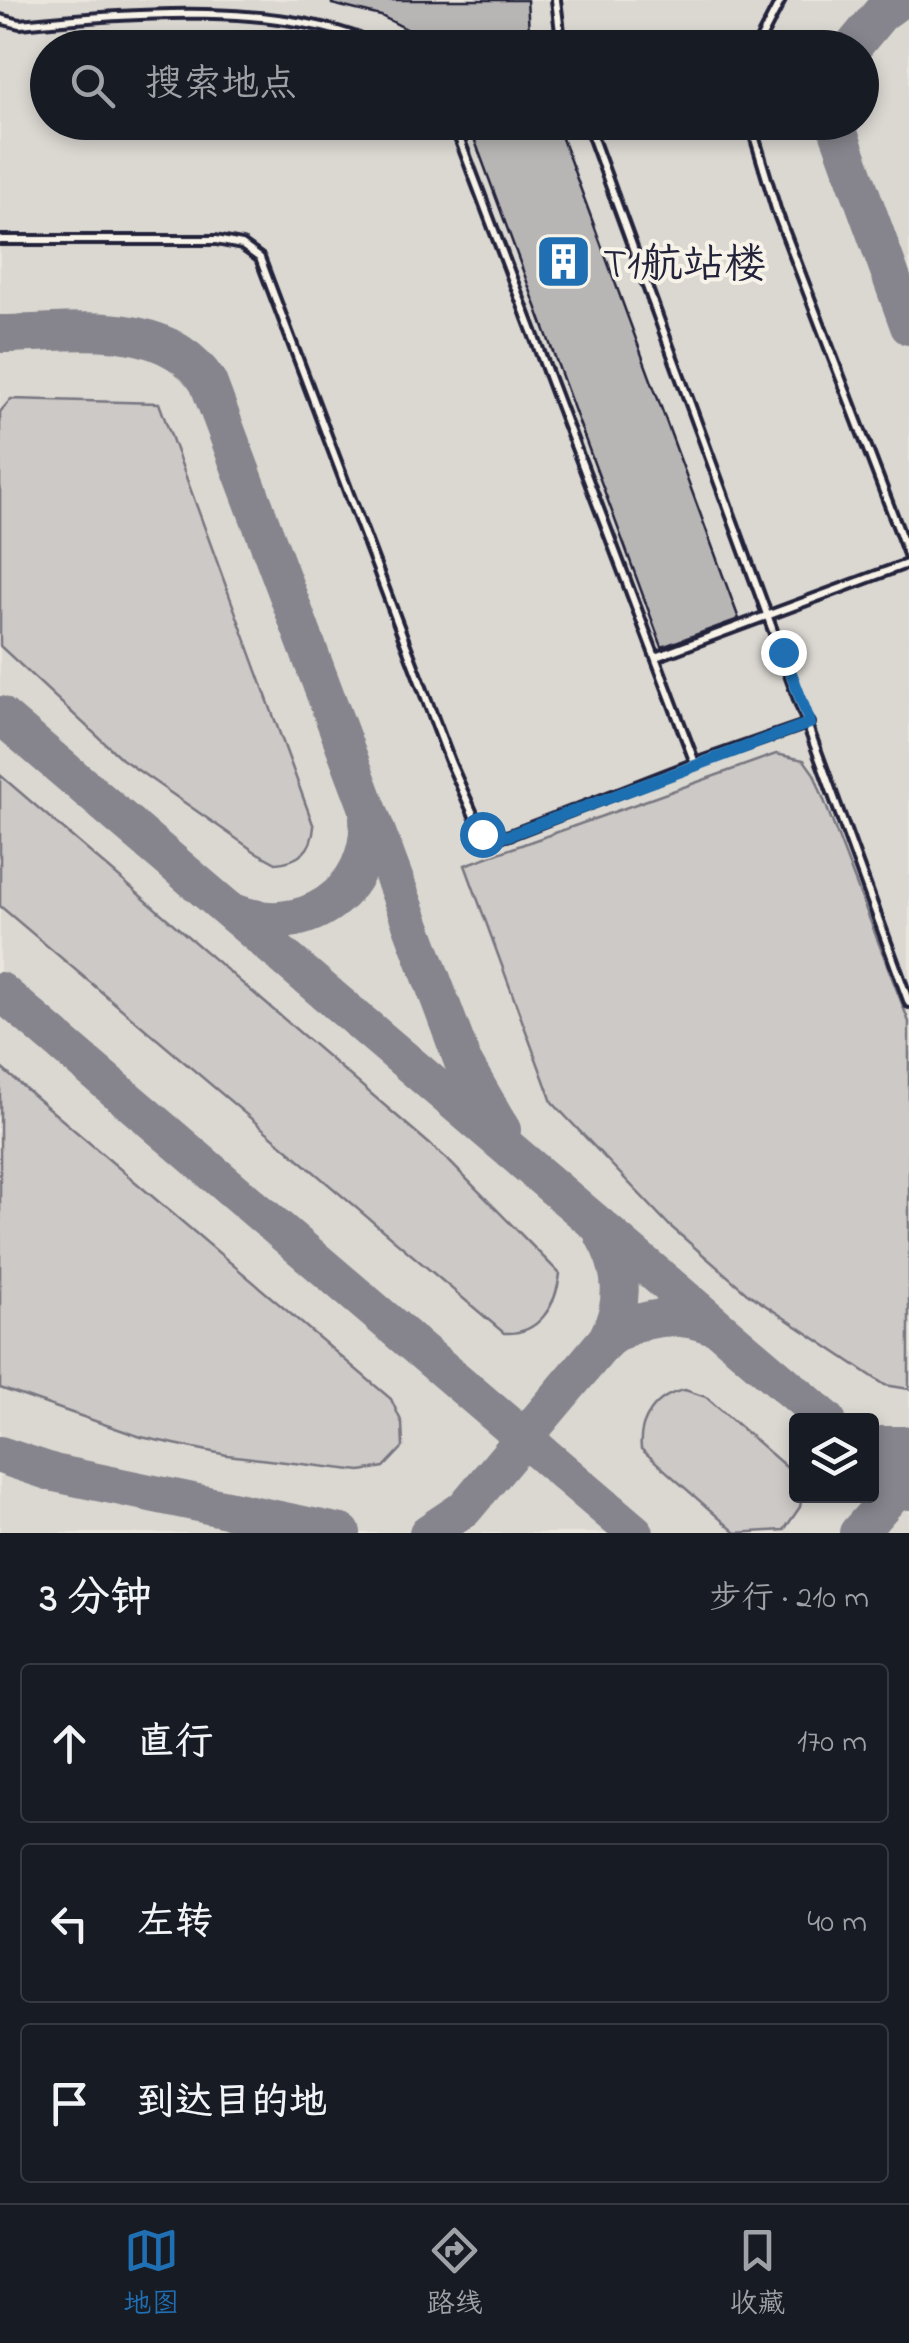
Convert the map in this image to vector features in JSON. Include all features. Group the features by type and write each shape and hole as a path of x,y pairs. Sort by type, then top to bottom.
{"lane":[{"path":"556,0 560,30"},
{"path":"765,30 781,0"},
{"path":"0,19 20,24 154,11 312,20 349,30"},
{"path":"461,140 695,763"},
{"path":"594,140 810,723 909,1003"},
{"path":"656,657 909,560 776,209 755,140"},
{"path":"0,240 216,240 242,245 260,258 482,834 507,836 810,723"}],"shaded area":[{"path":"0,0 909,0 909,1533 0,1533"},
{"path":"11,399 159,403 314,827 311,842 298,857 276,863 254,851 122,759 0,646 0,412"},
{"path":"776,754 804,760 814,774 909,1022 909,1389 885,1385 747,1293 669,1225 552,1102 465,865"},
{"path":"0,775 447,1159 560,1274 550,1307 536,1324 504,1333 0,906"},
{"path":"0,1067 391,1399 402,1423 403,1447 384,1467 361,1471 227,1455 141,1437 0,1388"},
{"path":"685,1390 706,1397 789,1470 789,1503 801,1503 784,1530 736,1533 641,1449 643,1428 651,1410"}],"building":[{"path":"332,0 527,0 529,30 408,30 381,16 332,4"},
{"name":"T1航站楼","path":"475,140 563,140 739,619 662,647"}],"taxiway":[{"path":"867,30 899,0"},
{"path":"842,140 909,326"},
{"path":"0,334 85,331 141,337 167,346 189,360 208,382 463,1062 502,1130"},
{"path":"0,715 819,1413"},
{"path":"231,911 257,919 283,920 328,904 359,868 368,817"},
{"path":"0,991 635,1533"},
{"path":"428,1533 464,1509 607,1339 617,1312 620,1286 615,1260 603,1234"},
{"path":"607,1339 658,1319 685,1319 713,1326"},
{"path":"879,1445 909,1445"},
{"path":"0,1455 54,1473 342,1533"},
{"path":"879,1465 909,1491"},
{"path":"858,1533 909,1475"}],"place":[{"name":"T1航站楼","path":"564,262"}],"route":[{"path":"482,834 498,839 507,836 810,723 783,652"}]}
